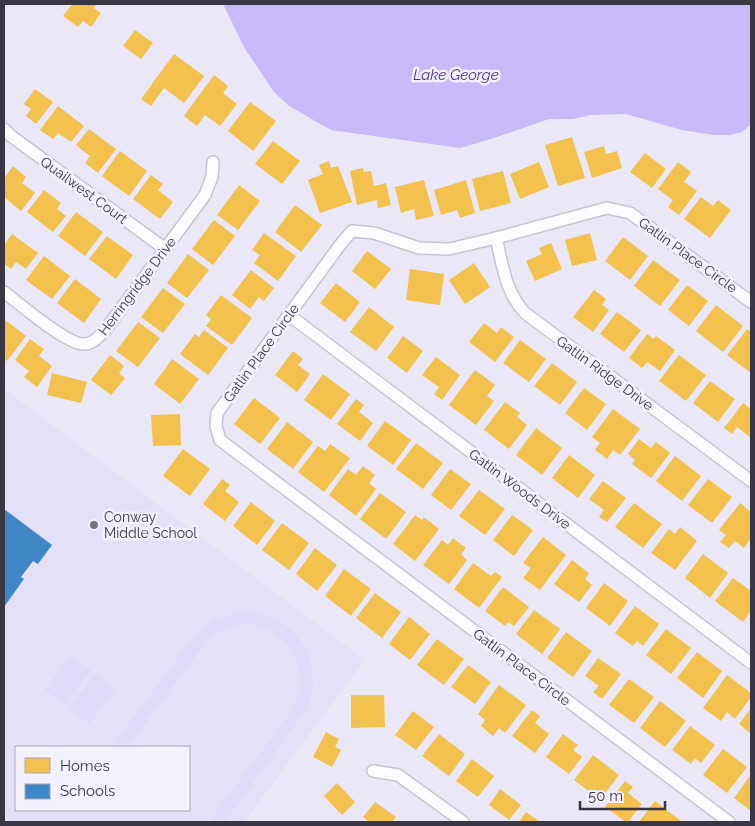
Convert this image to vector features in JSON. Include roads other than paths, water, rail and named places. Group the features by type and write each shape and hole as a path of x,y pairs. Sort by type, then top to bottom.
{"street":[{"name":"Quailwest Court","path":"4,129 10,136 165,249"},
{"name":"Herringridge Drive","path":"4,292 67,339 84,344 95,341 106,329 205,195 212,177 214,162"},
{"name":"Gatlin Place Circle","path":"729,822 220,440 216,426 217,413 352,231 374,233 419,248 449,249 607,208 630,213 751,302"},
{"name":"Gatlin Ridge Drive","path":"496,238 509,291 524,313 751,481"},
{"name":"Gatlin Woods Drive","path":"288,315 751,662"},
{"path":"373,771 398,775 463,822"}],"water":[{"name":"Lake George","path":"223,4 750,4 751,124 742,132 730,135 714,135 682,130 626,114 590,115 573,119 549,119 460,148 331,130 289,106 274,92 245,49"}],"place":[{"name":"Conway Middle School","path":"94,525"}]}
